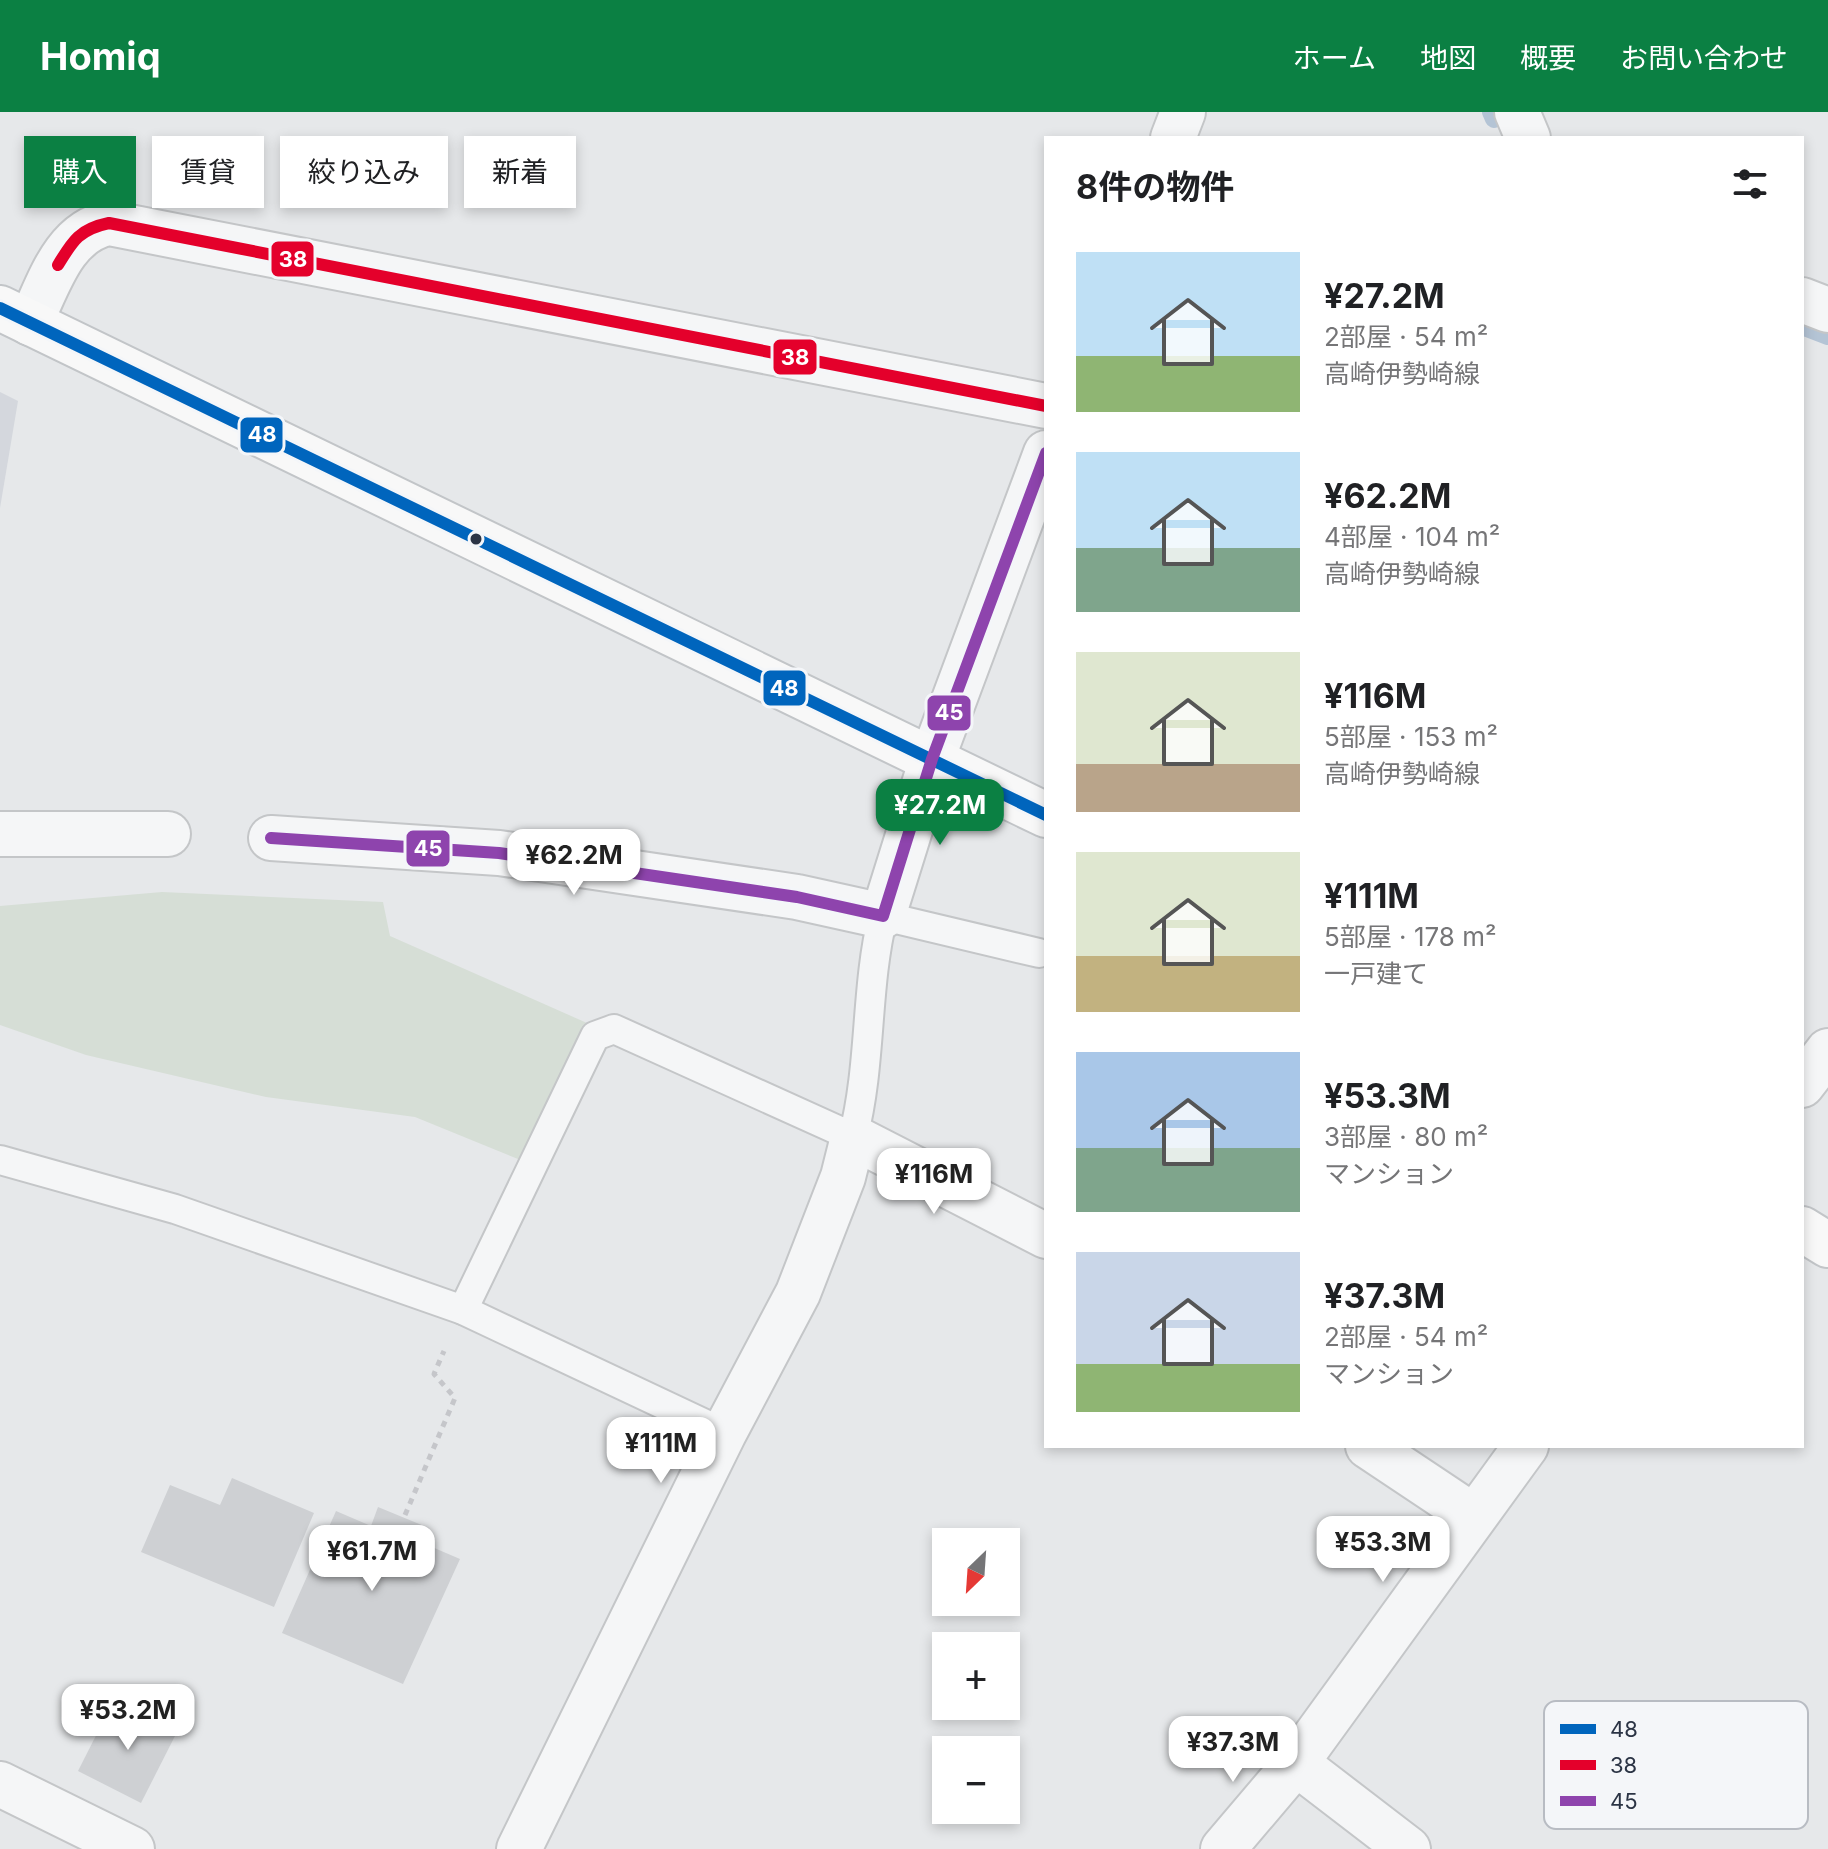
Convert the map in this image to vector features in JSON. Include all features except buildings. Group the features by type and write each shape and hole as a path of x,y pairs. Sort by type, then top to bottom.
{"main road":[{"path":"15,315 1044,814"},
{"path":"1804,1230 1828,1245"}],"street":[{"path":"1174,136 1183,112"},
{"path":"15,315 71,244 89,227 109,223 1044,406"},
{"path":"1804,301 1828,310"},
{"path":"271,838 499,853 797,897 883,916 932,759 1044,458"},
{"path":"0,834 168,834"},
{"path":"1804,1082 1828,1051"},
{"path":"519,1849 724,1433 798,1293 843,1177 853,1137 1044,1235"},
{"path":"1371,1448 1473,1516"},
{"path":"1223,1849 1296,1763 1524,1448"},
{"path":"1296,1763 1408,1849"},
{"path":"0,1784 132,1849"}],"lane":[{"path":"463,1310 595,1036 614,1029 853,1137 862,1101 876,944 883,916 1039,953"},
{"path":"0,1160 175,1209 463,1310 724,1433"}],"path":[{"path":"405,1515 455,1398 434,1374 463,1310"}],"shaded area":[{"path":"0,392 18,401 0,508"},
{"path":"162,892 383,902 390,936 587,1023 523,1161 415,1117 266,1097 86,1055 0,1025 0,906"}],"waterway":[{"path":"1491,112 1494,119"},
{"path":"1804,327 1828,336"}],"transit line":[{"name":"38","path":"58,265 84,232 109,223 1044,406"},
{"name":"48","path":"0,308 1044,814"},
{"name":"45","path":"271,838 499,853 797,897 883,916 932,759 1044,458"}]}
